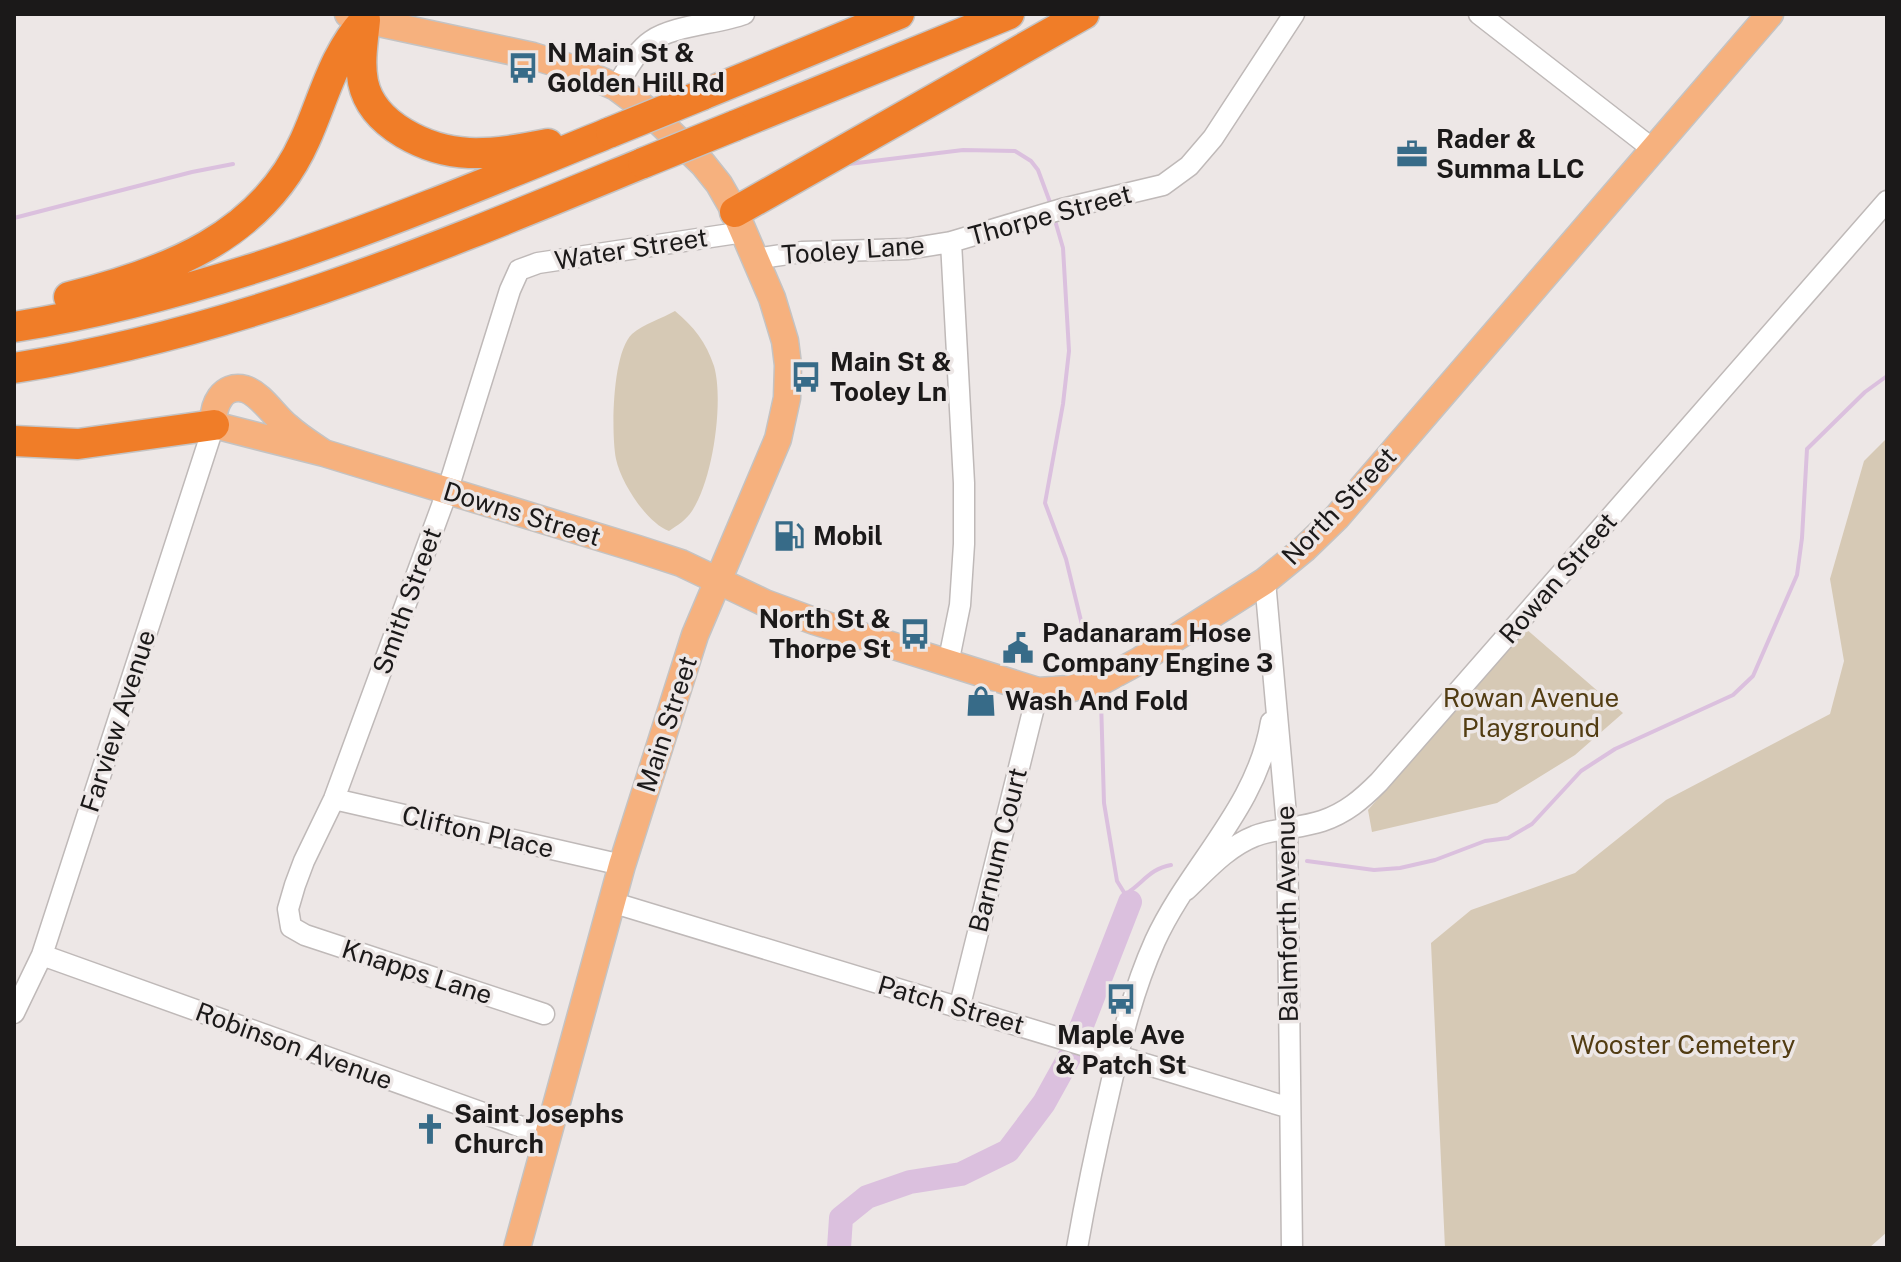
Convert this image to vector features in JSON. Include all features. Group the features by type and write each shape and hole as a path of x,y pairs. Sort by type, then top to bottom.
{"highway":[{"path":"14,327 127,305 269,266 407,215 899,14"},
{"path":"14,368 137,345 282,304 423,253 1009,14"},
{"path":"739,222 1084,14"},
{"path":"360,16 363,83 369,99 396,128 417,139 453,151 490,153 611,132"},
{"path":"14,312 108,288 162,270 190,258 236,228 257,210 291,166 304,143 335,61 360,16"},
{"path":"14,441 78,444 214,425"}],"main road":[{"path":"423,14 438,27 471,43"},
{"name":"North Street","path":"716,581 814,621 1038,691 1069,689 1104,680 1265,581 1337,517 1770,14"},
{"path":"360,16 471,43"},
{"name":"Main Street","path":"471,43 575,69 616,87 647,110 703,164 719,184 755,259 785,341 788,365 787,398 778,439 695,635 611,902 517,1248"},
{"name":"Downs Street","path":"324,453 245,389 223,393 215,402 214,425 324,453 666,558 716,581"}],"street":[{"path":"616,87 651,41 675,31 744,14"},
{"name":"Thorpe Street","path":"948,664 960,605 964,544 951,242 1051,212 1163,185 1189,166 1213,138 1294,14"},
{"path":"1479,14 1654,150"},
{"name":"Rowan Street","path":"1186,890 1224,853 1252,837 1287,826 1321,822 1353,807 1379,782 1887,201"},
{"name":"Water Street","path":"519,270 538,263 739,222"},
{"name":"Tooley Lane","path":"755,259 802,252 908,249 951,242"},
{"name":"Smith Street","path":"291,927 288,909 295,885 334,799 447,492 519,270"},
{"name":"Farview Avenue","path":"14,1013 42,955 214,425"},
{"name":"Balmforth Avenue","path":"1265,581 1287,826 1292,1248"},
{"name":"Barnum Court","path":"959,1009 1038,691"},
{"name":"Rowan Street","path":"1077,1248 1089,1179 1135,987 1157,937 1246,798 1269,738 1275,700"},
{"name":"Clifton Place","path":"334,799 622,865"},
{"name":"Patch Street","path":"611,902 1290,1108"},
{"name":"Knapps Lane","path":"291,927 305,935 544,1014"},
{"name":"Robinson Avenue","path":"42,955 547,1136"}],"green space":[{"path":"675,311 694,329 707,350 714,366 718,399 715,440 706,480 692,511 669,531 644,511 623,479 616,459 614,413 617,375 625,344 637,330"},
{"name":"Wooster Cemetery","path":"1887,438 1887,1232 1869,1248 1445,1248 1431,943 1471,910 1575,873 1666,800 1830,714 1844,661 1830,579 1864,461"},
{"name":"Rowan Avenue Playground","path":"1525,628 1623,713 1575,755 1497,803 1372,832 1368,810"}],"waterway":[{"path":"849,164 963,150 1015,151 1031,161 1038,170 1051,205"},
{"path":"14,218 233,164"},
{"path":"1054,217 1063,248 1069,351 1045,503 1066,559 1083,629"},
{"path":"1307,861 1374,870 1400,868 1435,860 1485,841 1508,838 1532,824 1581,771 1615,749 1733,695 1753,676 1797,575 1807,449 1865,392 1887,376"},
{"path":"1101,700 1104,803 1117,881 1130,902"},
{"path":"1130,899 1130,891 1149,875 1171,865"},
{"path":"839,1248 841,1218 867,1197 910,1182 961,1174 1008,1151 1044,1103 1070,1056 1130,902"}],"place":[{"name":"N Main St & Golden Hill Rd","path":"523,68"},
{"name":"Rader & Summa LLC","path":"1412,154"},
{"name":"Main St & Tooley Ln","path":"806,377"},
{"name":"Mobil","path":"789,536"},
{"name":"North St & Thorpe St","path":"915,634"},
{"name":"Padanaram Hose Company Engine 3","path":"1018,648"},
{"name":"Wash And Fold","path":"981,701"},
{"name":"Maple Ave & Patch St","path":"1121,999"},
{"name":"Saint Josephs Church","path":"430,1129"}]}
